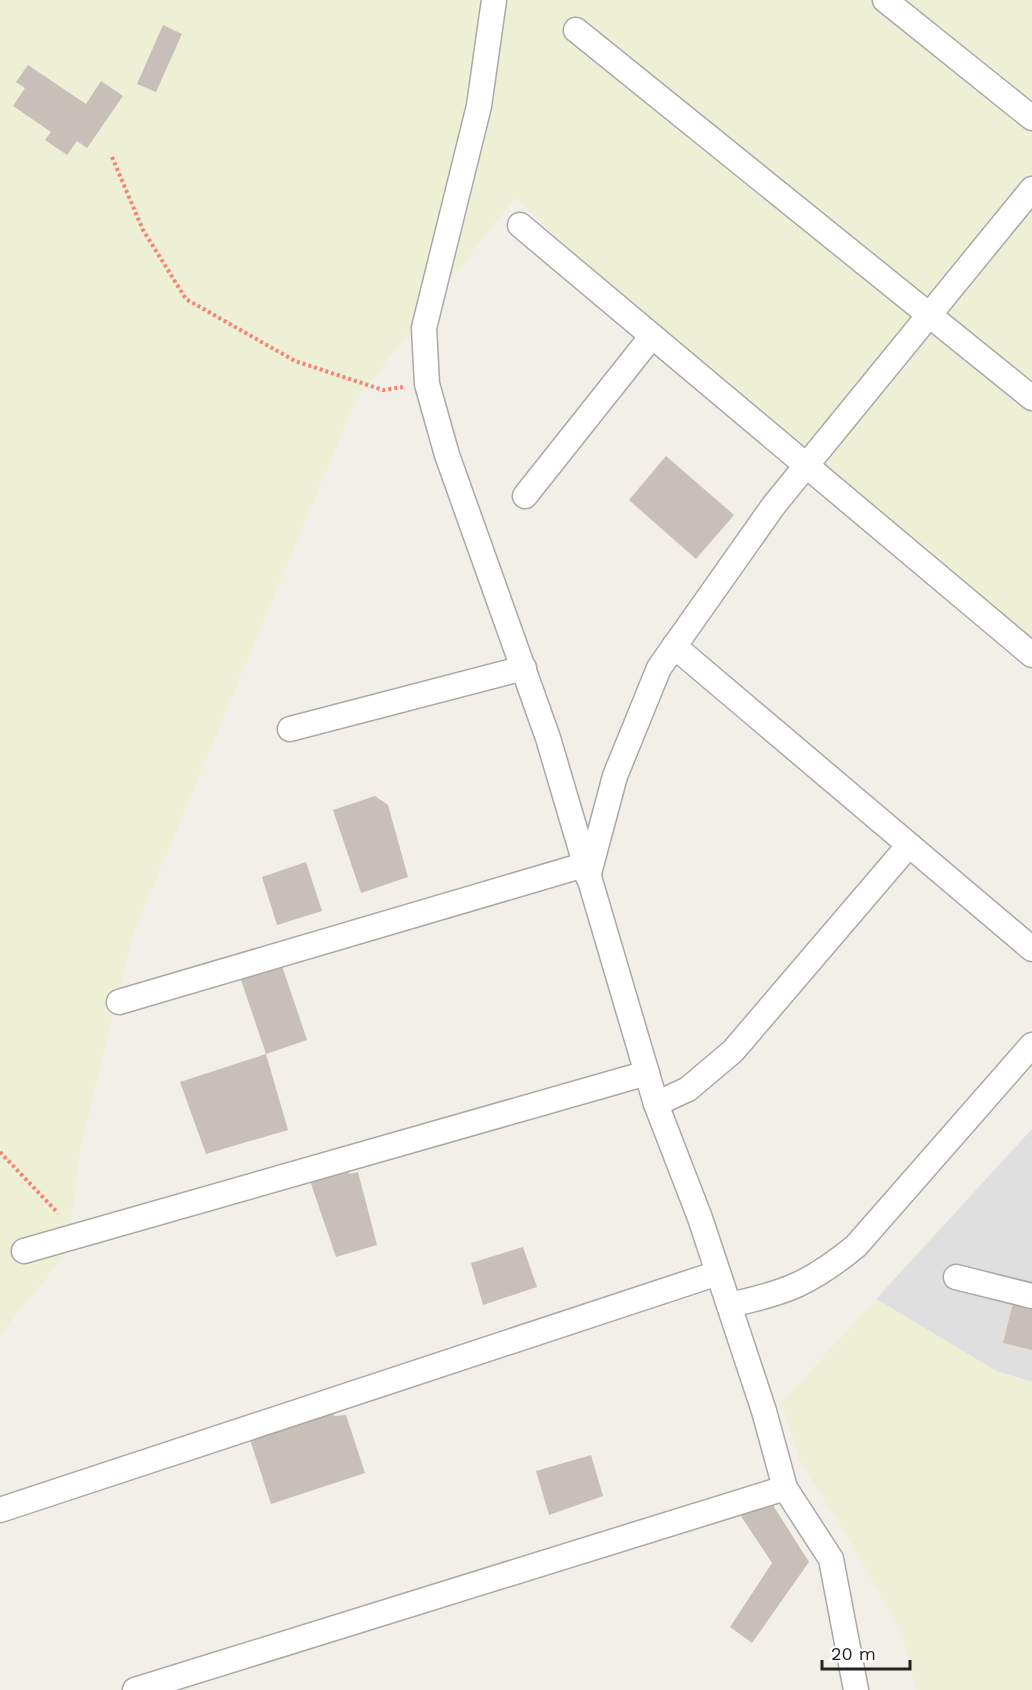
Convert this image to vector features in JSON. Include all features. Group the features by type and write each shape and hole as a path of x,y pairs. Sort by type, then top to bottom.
{"street":[{"path":"494,0 478,106 424,328 427,384 447,455 548,738 585,872 656,1104 729,1305 764,1411 785,1488 831,1559 856,1690"},
{"path":"885,0 1032,118"},
{"path":"576,30 1032,398"},
{"path":"585,872 615,776 659,668 774,505 1032,189"},
{"path":"520,225 1032,655"},
{"path":"525,496 652,336"},
{"path":"674,646 1032,949"},
{"path":"290,729 524,668"},
{"path":"656,1104 688,1089 733,1051 909,845"},
{"path":"119,1002 585,872"},
{"path":"729,1305 777,1295 824,1272 856,1246 1032,1045"},
{"path":"24,1251 647,1073"},
{"path":"0,1510 718,1273"},
{"path":"956,1277 1032,1296"},
{"path":"135,1690 785,1488"}],"path":[{"path":"112,157 143,230 186,299 295,361 383,390 427,384"},
{"path":"0,1152 79,1235"}],"shaded area":[{"path":"1032,1129 1032,1382 996,1371 876,1299"}],"green space":[{"path":"0,0 1032,0 1032,670 515,198 355,402 133,935 80,1151 67,1252 0,1335"},
{"path":"876,1299 996,1371 1032,1382 1032,1690 916,1690 903,1636 851,1543 800,1461 781,1403"}],"building":[{"path":"163,25 182,34 156,92 137,84"},
{"path":"28,65 86,104 101,81 123,96 87,148 77,141 67,155 45,140 51,132 13,106 25,88 16,82"},
{"path":"666,456 734,515 696,559 629,500"},
{"path":"375,796 388,805 408,877 361,893 333,810"},
{"path":"306,862 322,911 277,925 262,877"},
{"path":"278,954 307,1040 266,1054 237,968"},
{"path":"266,1054 288,1130 206,1154 180,1082"},
{"path":"345,1162 349,1174 358,1172 377,1245 336,1257 308,1175"},
{"path":"523,1247 537,1287 483,1305 471,1263"},
{"path":"1019,1279 1032,1282 1032,1350 1003,1343"},
{"path":"326,1391 334,1416 346,1415 365,1473 271,1504 243,1418"},
{"path":"591,1455 603,1496 549,1515 536,1471"},
{"path":"764,1491 809,1562 752,1643 730,1627 772,1563 739,1513"}]}
